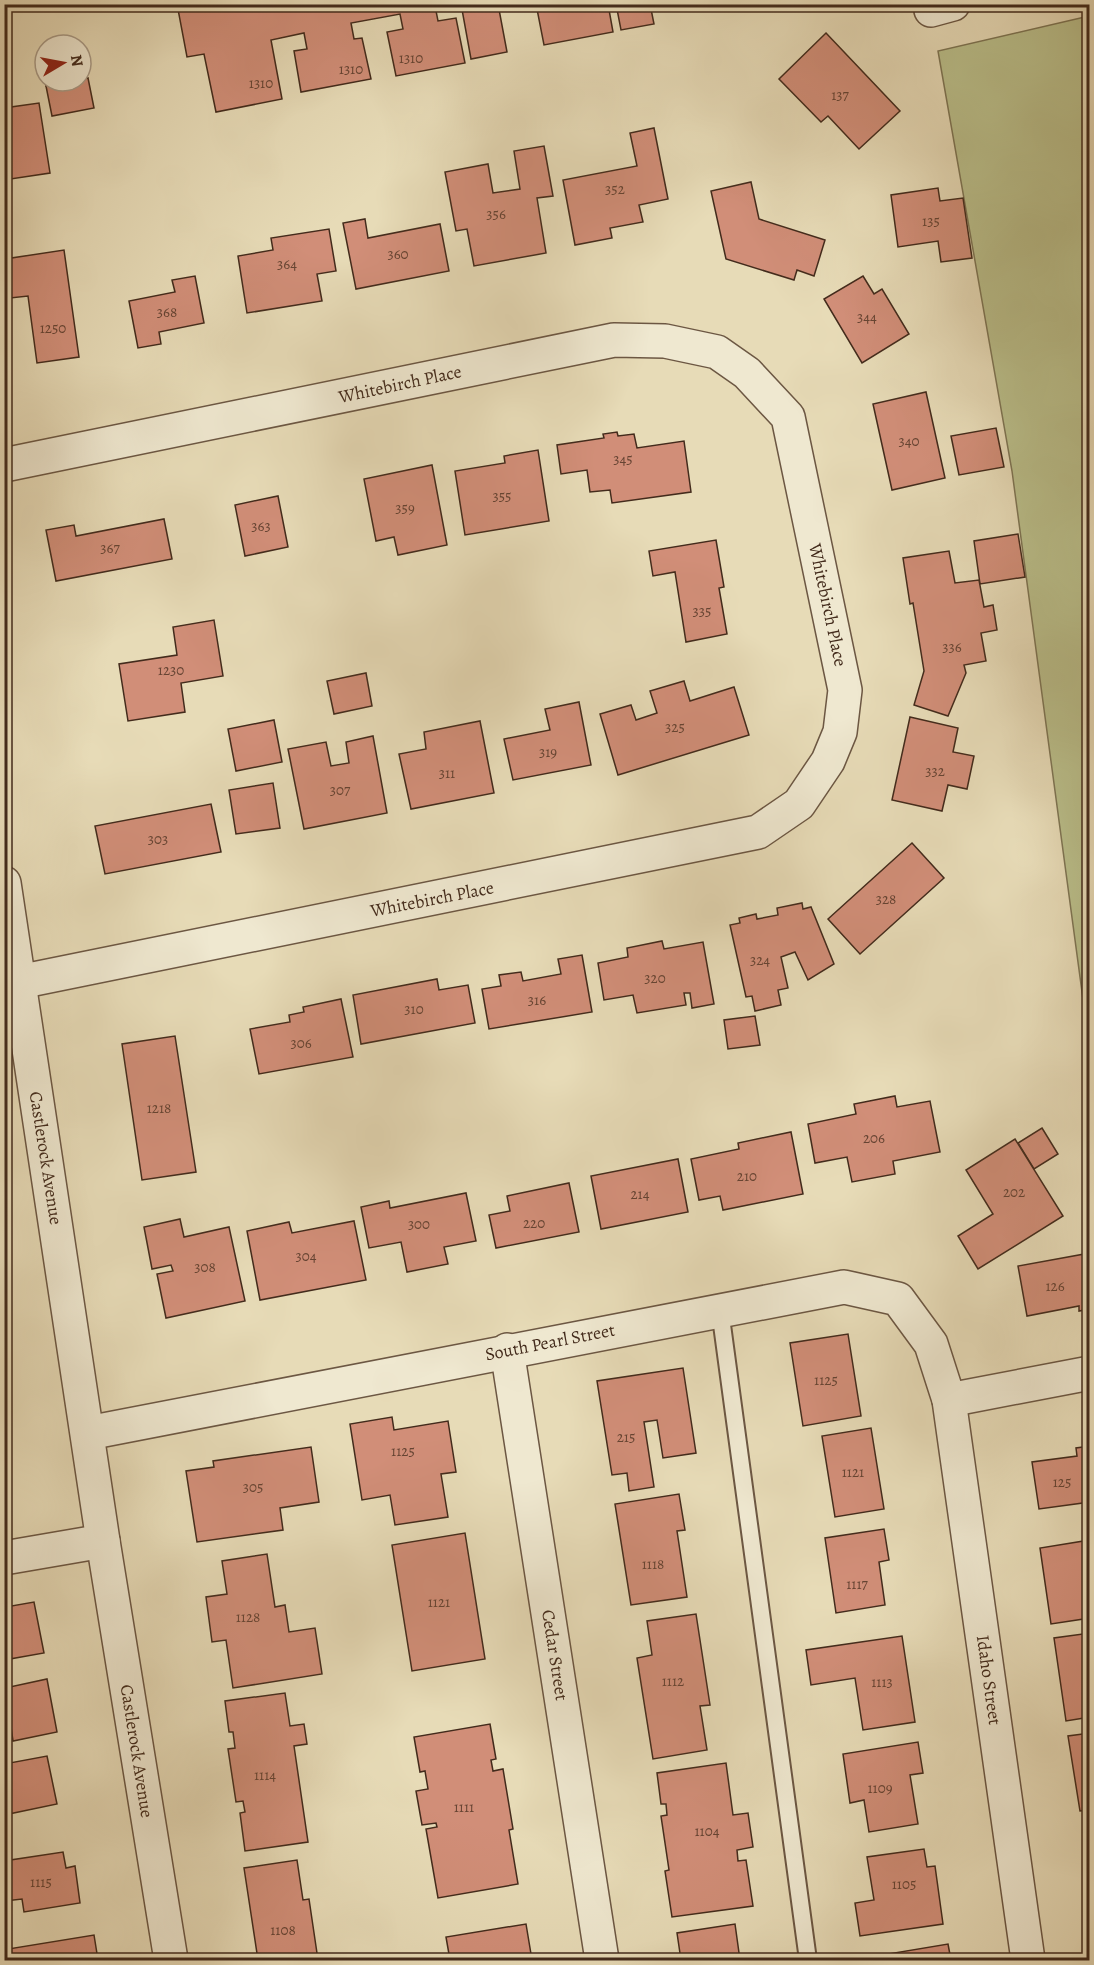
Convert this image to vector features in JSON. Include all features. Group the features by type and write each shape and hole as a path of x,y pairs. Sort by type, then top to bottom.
{"street":[{"name":"Whitebirch Place","path":"4,465 614,340 665,341 717,352 747,373 788,417 845,690 840,732 828,761 798,804 758,832 19,982"},
{"name":"Castlerock Avenue","path":"4,883 103,1541 171,1960"},
{"name":"South Pearl Street","path":"88,1433 507,1350 844,1287 897,1299 931,1344 949,1400"},
{"name":"Cedar Street","path":"507,1350 602,1960"},
{"path":"949,1400 1089,1373"},
{"name":"Idaho Street","path":"949,1400 1028,1960"},
{"path":"4,1558 103,1541"}],"lane":[{"path":"720,1310 808,1960"}],"green space":[{"path":"1090,16 1089,1044 1012,471 938,51"}],"building":[{"path":"177,4 441,4 435,6 438,21 456,18 465,63 396,76 387,32 403,29 400,14 351,23 354,39 362,38 371,79 301,92 294,51 307,49 304,33 271,40 282,99 216,112 204,54 187,57"},
{"path":"461,4 498,4 507,52 471,59"},
{"path":"536,4 608,4 613,32 544,45"},
{"path":"616,4 650,4 654,24 621,30"},
{"path":"826,33 900,111 859,149 828,116 821,122 779,79"},
{"path":"47,93 91,93 94,108 52,116"},
{"path":"39,103 50,173 4,180 4,108"},
{"path":"654,128 668,199 639,205 643,222 610,228 612,238 575,245 563,180 637,166 630,133"},
{"path":"544,146 553,196 537,198 546,253 474,266 467,229 456,231 445,172 488,164 493,193 520,189 514,151"},
{"path":"751,182 759,219 825,240 814,276 797,270 794,280 726,259 711,191"},
{"path":"938,188 940,201 963,198 972,258 941,262 938,241 898,247 891,195"},
{"path":"365,219 368,238 440,224 449,271 356,289 343,223"},
{"path":"329,229 336,271 317,274 322,301 247,313 238,256 273,250 271,238"},
{"path":"64,250 79,357 37,363 28,296 10,298 5,259"},
{"path":"195,276 204,323 159,332 161,344 138,348 129,301 175,292 172,280"},
{"path":"863,276 874,294 882,289 909,334 862,363 824,299"},
{"path":"926,392 945,478 892,490 873,404"},
{"path":"996,428 1004,467 959,475 951,436"},
{"path":"617,432 618,436 634,434 637,448 684,441 691,492 612,503 610,490 590,492 587,470 561,474 557,445 604,438 603,434"},
{"path":"538,450 549,521 465,535 455,471 505,463 504,456"},
{"path":"432,465 447,545 398,555 394,537 376,541 364,479"},
{"path":"278,496 288,547 245,556 235,505"},
{"path":"164,519 172,559 56,581 46,530 74,525 76,536"},
{"path":"1018,534 1025,577 980,584 974,541"},
{"path":"716,540 724,587 719,588 727,634 686,642 675,572 653,576 649,551"},
{"path":"949,551 955,583 979,580 984,607 993,605 997,630 981,633 986,661 964,665 966,673 948,716 914,705 924,671 903,558"},
{"path":"214,620 223,676 181,683 185,712 128,721 119,664 177,655 173,627"},
{"path":"366,673 372,706 334,714 327,681"},
{"path":"684,681 690,701 734,687 749,735 618,775 600,714 631,705 636,720 657,713 650,691"},
{"path":"579,702 591,765 513,780 504,739 550,730 545,709"},
{"path":"910,717 958,728 953,752 974,756 967,789 948,785 942,811 892,800"},
{"path":"274,720 282,762 236,771 228,729"},
{"path":"480,721 494,793 411,809 399,754 426,749 424,732"},
{"path":"373,736 387,813 304,829 288,749 326,742 331,766 349,763 346,742"},
{"path":"273,783 280,828 236,834 229,790"},
{"path":"211,804 221,852 105,874 95,826"},
{"path":"912,843 944,878 860,954 828,919"},
{"path":"802,903 803,909 811,907 834,964 808,980 795,952 781,957 788,988 778,990 781,1005 755,1011 752,996 746,997 730,925 740,923 739,918 756,914 757,919 778,915 777,908"},
{"path":"662,941 664,949 703,942 714,1004 692,1008 690,993 684,993 686,1005 637,1013 633,995 604,1000 598,963 628,957 627,948"},
{"path":"582,955 592,1012 489,1029 482,989 501,986 499,975 521,972 523,981 561,974 558,959"},
{"path":"437,979 439,990 468,985 475,1023 361,1044 353,995"},
{"path":"341,999 353,1057 259,1074 250,1029 290,1022 289,1015 304,1012 303,1007"},
{"path":"755,1016 760,1045 728,1049 724,1020"},
{"path":"175,1036 196,1172 142,1180 122,1044"},
{"path":"895,1096 897,1107 930,1101 940,1152 893,1161 895,1174 852,1182 847,1157 815,1163 808,1124 856,1114 854,1104"},
{"path":"1042,1128 1058,1154 1034,1169 1018,1143"},
{"path":"791,1132 803,1194 723,1210 720,1196 699,1200 691,1159 739,1149 738,1143"},
{"path":"1015,1139 1063,1216 978,1269 958,1236 993,1214 966,1170"},
{"path":"678,1159 688,1212 601,1229 591,1176"},
{"path":"569,1183 579,1232 496,1248 489,1215 510,1211 507,1196"},
{"path":"466,1193 476,1241 444,1247 448,1264 407,1272 401,1242 369,1248 361,1207 389,1201 390,1208"},
{"path":"180,1219 184,1237 229,1227 245,1301 166,1318 157,1274 173,1271 171,1265 152,1269 144,1227"},
{"path":"354,1221 366,1280 260,1300 247,1231 289,1222 292,1233"},
{"path":"1090,1253 1090,1309 1079,1311 1079,1306 1027,1316 1018,1266"},
{"path":"848,1334 861,1416 803,1426 790,1343"},
{"path":"683,1368 696,1453 663,1458 657,1420 644,1422 654,1487 629,1491 627,1473 612,1475 597,1381"},
{"path":"392,1417 394,1430 448,1421 456,1472 441,1474 448,1517 395,1525 390,1495 362,1500 350,1424"},
{"path":"871,1428 884,1509 835,1517 822,1436"},
{"path":"1090,1446 1090,1502 1039,1509 1032,1462 1077,1456 1076,1448"},
{"path":"311,1447 319,1502 280,1508 283,1530 197,1542 186,1471 214,1467 213,1461"},
{"path":"679,1494 685,1530 677,1531 687,1597 631,1605 615,1504"},
{"path":"884,1529 889,1560 879,1562 885,1605 836,1613 825,1538"},
{"path":"465,1533 485,1659 412,1671 392,1545"},
{"path":"1090,1540 1090,1618 1051,1624 1040,1548"},
{"path":"267,1554 275,1607 285,1605 289,1632 315,1628 322,1674 233,1688 226,1640 212,1642 206,1597 227,1594 222,1561"},
{"path":"4,1602 6,1607 34,1602 44,1653 4,1660"},
{"path":"696,1614 710,1705 700,1706 707,1750 653,1759 637,1658 652,1655 647,1621"},
{"path":"1090,1633 1090,1717 1066,1721 1054,1638"},
{"path":"902,1636 915,1722 863,1730 855,1678 811,1685 806,1650"},
{"path":"47,1679 57,1732 13,1741 11,1727 4,1728 4,1698 7,1697 5,1688"},
{"path":"285,1693 290,1726 304,1724 307,1744 294,1746 308,1842 245,1851 240,1813 245,1812 243,1801 236,1802 228,1749 235,1748 233,1732 229,1732 225,1701"},
{"path":"490,1724 496,1759 491,1760 493,1771 503,1769 513,1829 509,1830 518,1884 438,1898 426,1829 437,1827 436,1823 422,1825 416,1791 428,1789 425,1771 420,1772 414,1737"},
{"path":"1090,1733 1090,1810 1080,1811 1068,1736"},
{"path":"918,1742 923,1773 910,1775 918,1824 869,1832 864,1800 850,1803 843,1754"},
{"path":"47,1756 57,1804 4,1815 4,1764"},
{"path":"726,1763 733,1815 748,1813 753,1847 737,1850 738,1861 746,1860 753,1906 672,1917 665,1871 669,1870 661,1816 667,1815 666,1804 661,1804 657,1773"},
{"path":"924,1849 927,1867 935,1866 943,1924 860,1936 855,1903 874,1900 867,1857"},
{"path":"63,1852 66,1868 75,1866 80,1903 24,1912 22,1899 5,1901 4,1861"},
{"path":"297,1860 303,1900 309,1899 318,1960 258,1960 244,1868"},
{"path":"526,1924 532,1960 450,1960 446,1937"},
{"path":"735,1924 740,1960 681,1960 677,1933"},
{"path":"94,1935 98,1960 10,1960 8,1949"},
{"path":"948,1944 951,1960 883,1960 882,1955"}]}
